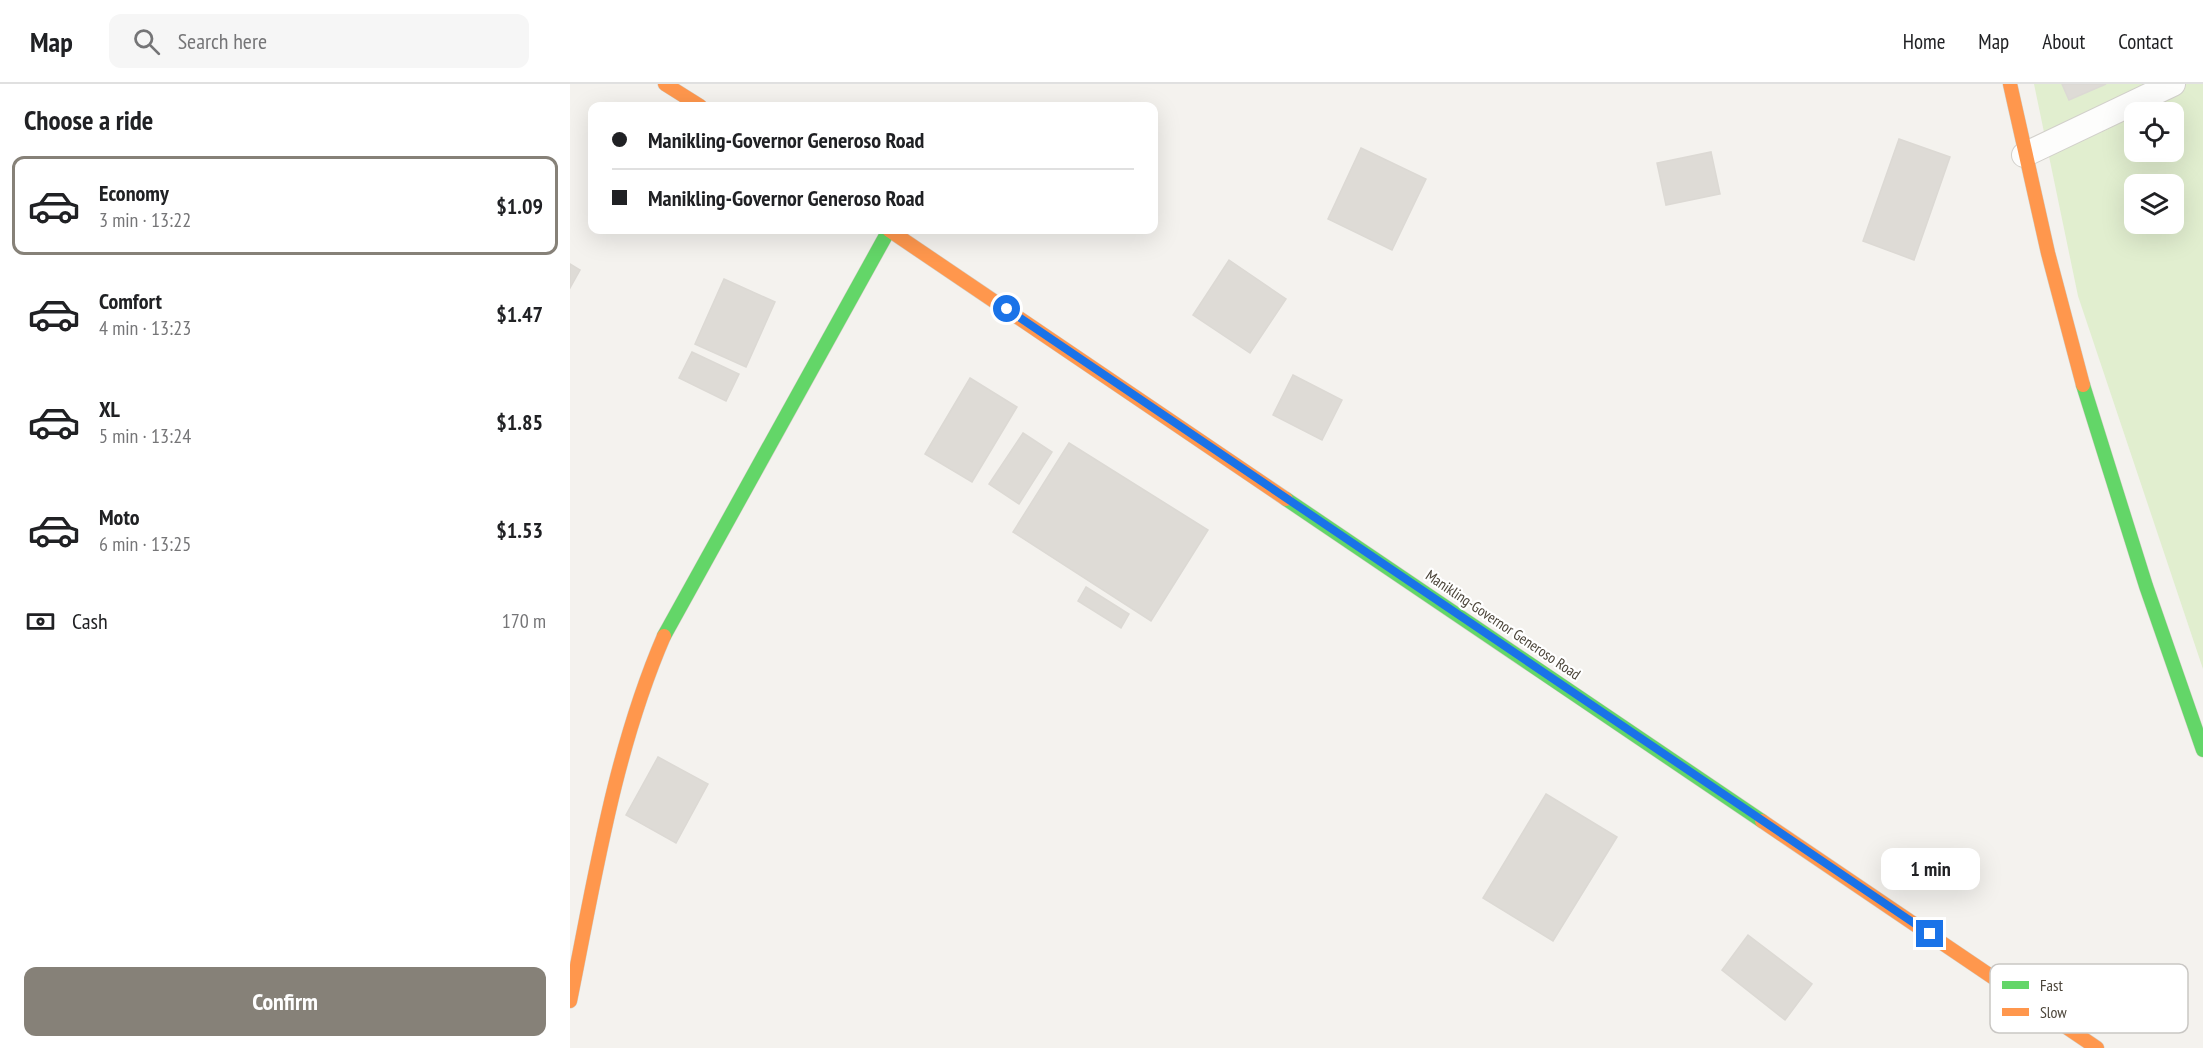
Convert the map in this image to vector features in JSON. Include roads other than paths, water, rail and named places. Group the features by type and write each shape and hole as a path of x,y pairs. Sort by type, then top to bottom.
{"street":[{"path":"666,84 694,102"},
{"path":"2010,84 2058,299 2094,422 2203,750"},
{"path":"570,1001 611,798 643,685 669,624 887,234"},
{"name":"Manikling-Governor Generoso Road","path":"895,234 1990,976"},
{"name":"Manikling-Governor Generoso Road","path":"2075,1033 2097,1048"}],"lane":[{"path":"2024,154 2173,84"}]}
